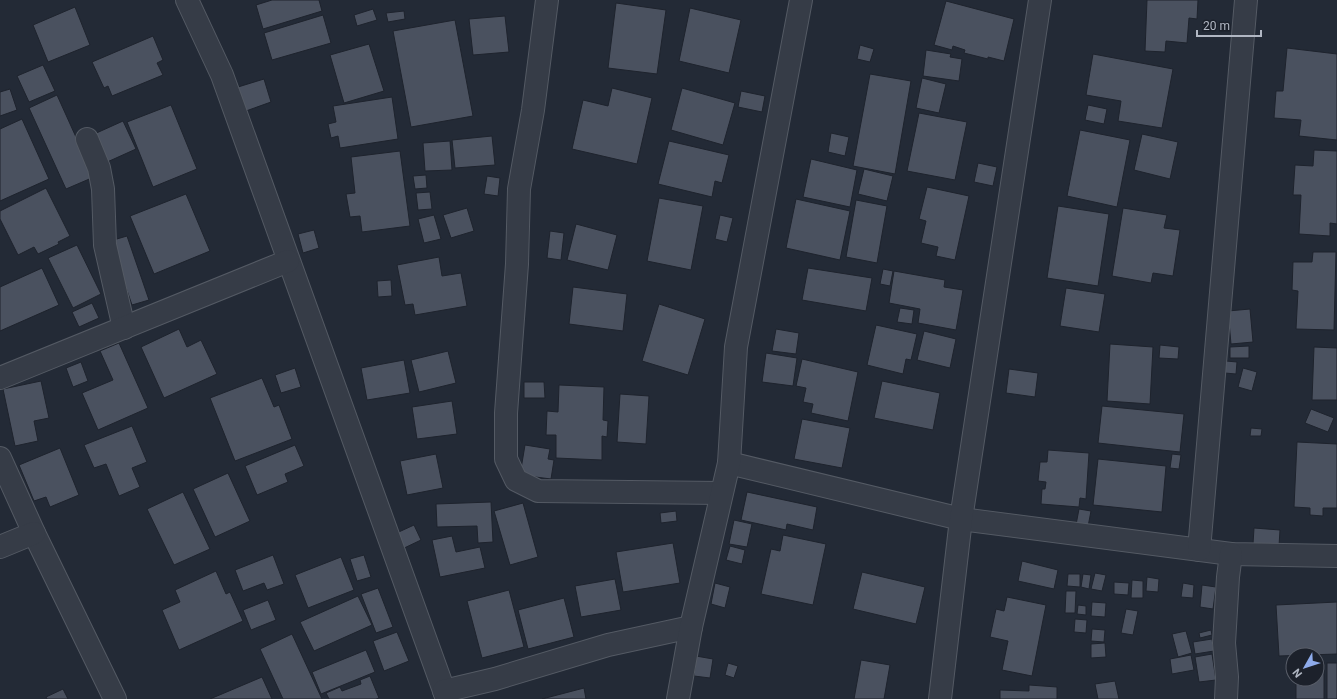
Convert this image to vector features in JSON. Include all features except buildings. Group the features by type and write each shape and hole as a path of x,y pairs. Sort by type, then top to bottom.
{"street":[{"path":"187,0 222,75 445,695 608,645 690,627"},
{"path":"547,0 533,110 519,189 517,264 506,414 506,459 516,480 538,491 721,493"},
{"path":"678,699 690,627 729,463 736,347 801,0"},
{"path":"940,699 961,518 1040,0"},
{"path":"1199,550 1246,0"},
{"path":"87,139 99,168 102,182 105,245 124,328"},
{"path":"0,378 288,261"},
{"path":"0,458 115,699"},
{"path":"729,463 961,518 1231,554 1337,556"},
{"path":"0,547 34,532"},
{"path":"1226,699 1227,677 1224,643 1231,554"}]}
